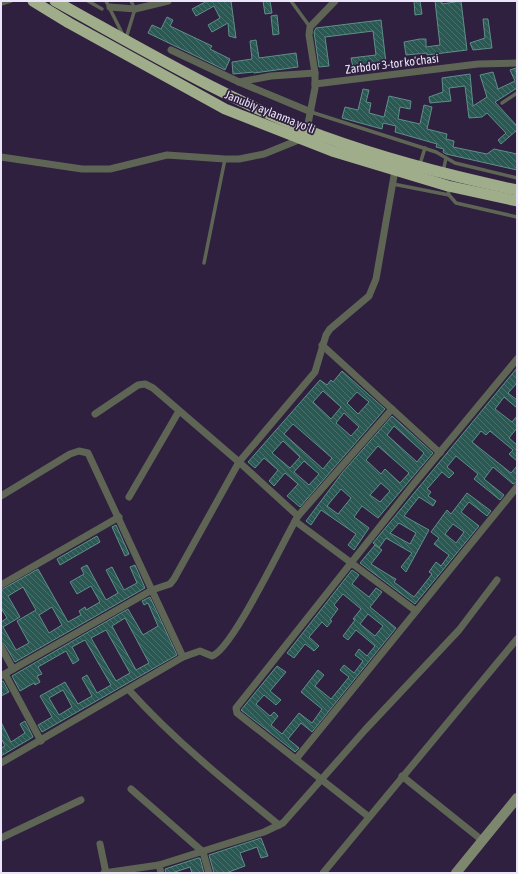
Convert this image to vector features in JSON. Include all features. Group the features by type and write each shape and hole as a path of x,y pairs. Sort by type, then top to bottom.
{"highway":[{"name":"Janubiy aylanma yoʻli","path":"33,1 69,23 225,109 332,151 395,170 448,190 517,201"},
{"name":"Janubiy aylanma yoʻli","path":"55,1 125,40 234,97 322,136 419,167 517,190"}],"main road":[{"path":"456,873 517,800"}],"street":[{"path":"108,4 135,9 168,1"},
{"path":"307,129 315,84 315,73 309,35 310,27 335,1"},
{"path":"171,50 239,82 311,112"},
{"name":"Zarbdor 3-tor koʼchasi","path":"315,84 478,64 517,63"},
{"path":"239,82 270,76 315,73"},
{"path":"1,158 82,169 110,169 167,155 225,160 264,154 301,139"},
{"path":"41,741 3,675 152,590 170,584 179,574 239,462 310,379 319,364 322,346 330,329 369,296 376,279 395,170"},
{"path":"322,346 440,453"},
{"path":"369,817 237,713 236,708 351,563 517,359"},
{"path":"95,414 138,385 145,384 153,388 239,462 296,518 351,563 416,611"},
{"path":"1,763 129,690 183,657 200,651 210,655 215,655 228,641 257,593 296,518 392,409"},
{"path":"129,497 179,411"},
{"path":"1,496 70,454 83,451 88,453 183,657"},
{"path":"296,759 517,487"},
{"path":"1,585 119,517"},
{"path":"100,844 105,873 159,865 264,832 279,825 286,820 365,730 459,630 496,580"},
{"path":"323,873 517,639"},
{"path":"1,647 13,669"},
{"path":"129,690 156,720 199,760 279,825"},
{"path":"402,776 483,841"},
{"path":"131,789 203,852 209,873"},
{"path":"1,838 81,800"},
{"path":"159,865 161,873"}],"lane":[{"path":"1,4 11,1"},
{"path":"88,1 102,9"},
{"path":"125,40 135,9 131,1"},
{"path":"291,1 310,27"},
{"path":"108,4 125,40"},
{"path":"502,103 517,93"},
{"path":"311,112 425,148 455,163 517,178"},
{"path":"419,167 425,148"},
{"path":"442,173 446,158"},
{"path":"204,263 225,160"},
{"path":"475,181 478,169"},
{"path":"498,186 500,174"},
{"path":"393,184 448,190 456,203 517,217"}],"building":[{"path":"207,1 231,1 236,38 229,36 228,23 212,32 208,25 220,18 214,6 196,16 192,9"},
{"path":"263,1 270,1 272,13 265,14"},
{"path":"414,1 420,1 422,14 415,15"},
{"path":"435,1 442,1 442,4 461,1 467,50 427,55 427,53 406,55 404,42 426,39 426,47 440,45"},
{"path":"277,15 279,34 273,35 271,16"},
{"path":"167,17 173,20 170,26 212,46 210,49 230,59 225,70 148,33 152,25 161,29"},
{"path":"483,19 488,19 492,48 473,50 470,43 485,38"},
{"path":"381,20 386,63 353,67 351,58 376,55 373,31 325,37 329,66 319,67 314,32 316,28"},
{"path":"256,40 259,58 296,53 298,67 254,73 233,74 232,62 252,59 250,41"},
{"path":"516,68 517,88 495,102 517,126 517,130 501,144 498,140 506,133 487,113 482,117 469,118 465,86 449,88 451,101 430,103 429,97 443,92 442,78 470,74 473,106 487,97 480,75 493,72 498,89 515,81 510,70"},
{"path":"363,89 369,90 366,102 371,103 369,113 384,117 389,96 411,101 410,109 400,107 398,119 420,124 424,105 432,107 427,129 447,134 446,139 454,141 453,147 487,154 494,149 517,154 517,170 446,154 443,152 444,149 436,147 437,144 395,132 396,126 383,123 382,129 342,118 345,107 358,110"},
{"path":"517,368 517,383 508,393 517,400 517,408 504,397 495,409 512,422 517,416 517,428 509,438 517,445 517,461 509,454 513,450 490,431 486,435 481,431 472,442 511,473 517,466 517,482 513,484 493,467 484,479 504,495 500,500 474,479 478,474 456,456 447,467 454,473 449,478 442,472 427,489 431,492 428,496 436,501 433,506 419,497 404,516 429,530 406,572 401,567 412,553 386,538 379,548 373,543","holes":["399,523 416,533 410,544 390,533"]},
{"path":"342,371 385,409 300,507 287,496 298,484 285,473 274,486 269,481 278,470 264,458 255,468 248,462 320,380 327,385 331,380 333,382","holes":["323,391 341,407 331,419 313,402","357,392 369,402 358,414 347,403","344,413 359,427 351,436 336,423","293,424 332,458 323,469 284,434","283,441 300,457 290,468 272,453","304,461 319,474 309,485 294,472"]},
{"path":"392,416 433,453 378,518 362,506 354,517 369,528 354,550 348,545 356,534 321,510 311,525 306,521 342,473","holes":["394,426 424,453 417,462 387,435","378,446 409,473 400,483 385,469 381,474 366,460","381,483 390,491 380,502 370,495","341,489 351,498 338,514 327,506"]},
{"path":"467,493 491,511 487,516 469,502 461,512 479,526 415,604 360,563 375,545 382,550 371,564 396,579 394,582 414,597 432,574 429,572 436,562 441,566 449,555 434,544 439,538 431,532 447,510 451,514","holes":["453,524 464,532 456,543 445,534"]},
{"path":"116,525 129,554 125,556 112,527"},
{"path":"97,536 100,542 60,565 57,559"},
{"path":"87,565 106,600 118,593 106,570 112,567 124,590 137,583 130,567 135,565 145,588 15,662 5,645 1,642 1,622 7,618 1,608 1,590 38,569 68,622 81,615 79,611 85,607 86,610 100,602 91,586 77,594 70,582 84,574 81,568","holes":["23,587 36,610 17,621 29,643 16,650 3,627 20,617 8,596","52,607 62,625 49,633 39,615"]},
{"path":"352,570 359,575 352,584 369,597 376,588 382,592 370,607 396,628 312,732 301,723 288,739 299,748 295,752 241,710 277,666 286,672 270,691 281,700 276,705 264,695 256,704 270,716 274,712 278,716 271,725 282,734 299,713 312,723 322,709 301,692 318,670 324,675 315,686 331,699 349,677 340,670 344,665 354,673 363,661 355,655 359,649 367,656 375,646 356,630 348,640 343,636 361,609 343,594 334,605 338,609 330,620 332,621 327,627 322,622 309,637 319,646 314,651 305,644 294,658 287,653","holes":["368,614 383,626 375,636 360,624"]},
{"path":"150,597 177,655 42,732 38,725 52,717 40,696 65,682 78,704 92,696 82,678 87,675 97,693 111,685 85,640 72,647 79,660 73,664 66,651 38,667 42,674 37,676 40,682 35,685 34,683 20,691 12,676 128,609 143,635 158,626 148,603 144,605 142,601","holes":["125,618 149,663 136,670 112,626","106,630 130,673 116,681 91,638","63,690 72,707 59,715 49,698"]},
{"path":"3,681 9,692 1,696 1,682"},
{"path":"25,721 33,737 1,756 1,748 5,746 1,738 1,722 11,742 25,733 20,724"},
{"path":"261,838 268,856 261,858 257,847 240,853 245,866 226,873 214,873 209,855"},
{"path":"200,858 204,873 192,873 190,867 172,873 166,873 165,869"}]}
